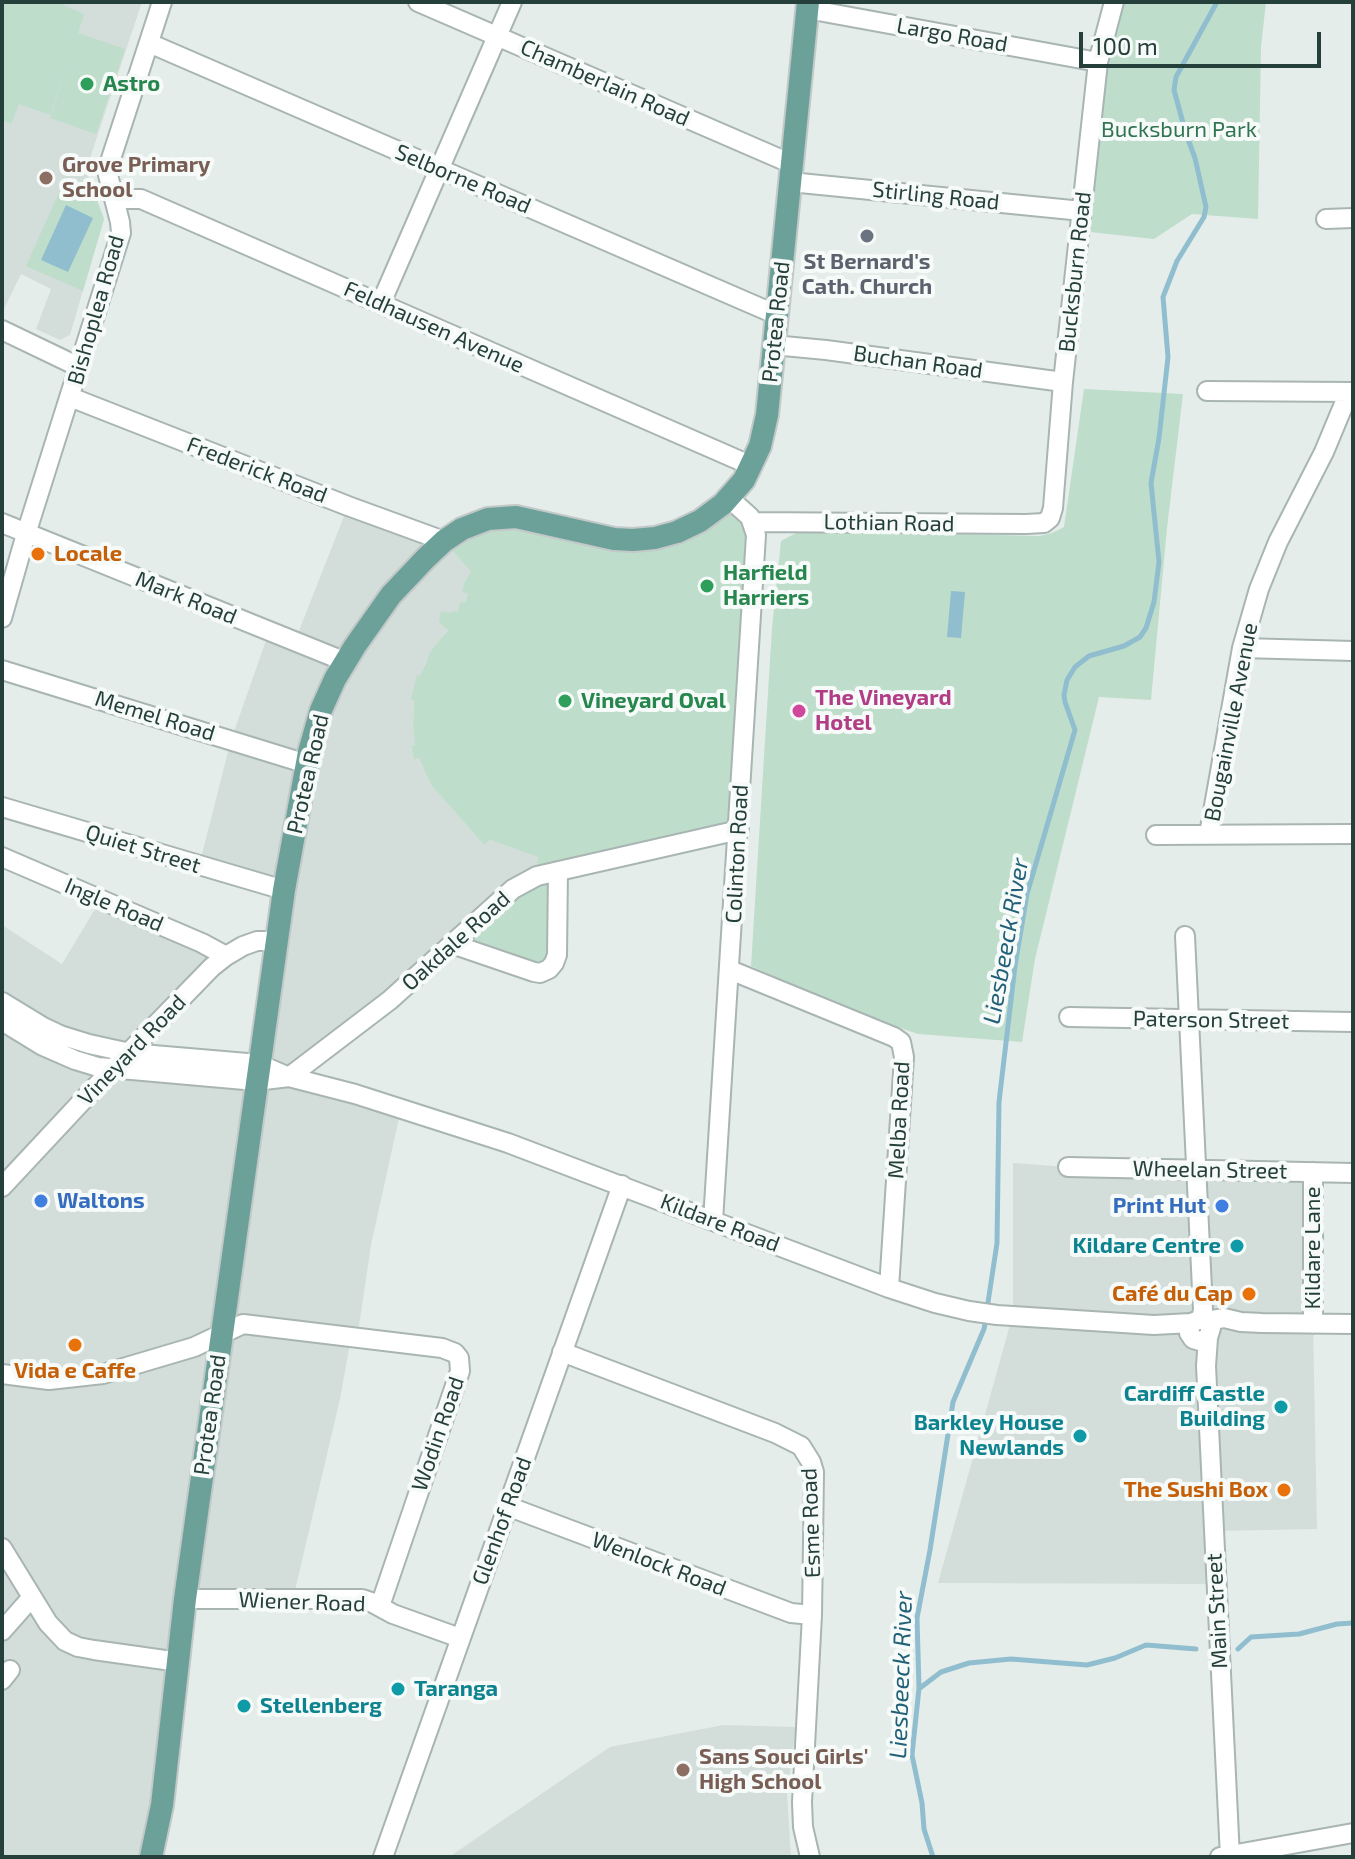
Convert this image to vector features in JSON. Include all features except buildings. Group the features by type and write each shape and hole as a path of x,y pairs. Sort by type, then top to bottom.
{"main road":[{"name":"Protea Road","path":"151,1857 162,1805 185,1599 284,890 307,764 321,710 346,662 391,595 455,532 488,519 509,517 614,539 655,538 677,532 711,514 729,498 752,466 765,426 807,5"},
{"name":"Protea Road","path":"162,1805 165,1857"}],"street":[{"name":"Bishoplea Road","path":"2,618 121,233 107,171 162,2"},
{"name":"Chamberlain Road","path":"418,2 791,173"},
{"path":"381,303 512,2"},
{"name":"Bucksburn Road","path":"1026,524 1044,523 1052,514 1063,382 1098,62 1114,2"},
{"name":"Largo Road","path":"807,5 1098,62"},
{"name":"Selborne Road","path":"149,43 777,315"},
{"name":"Stirling Road","path":"791,173 1082,211"},
{"name":"Feldhausen Avenue","path":"114,199 141,199 752,466"},
{"path":"1326,219 1353,218"},
{"path":"2,330 79,367"},
{"name":"Buchan Road","path":"773,345 1063,382"},
{"path":"1207,391 1351,392"},
{"name":"Bougainville Avenue","path":"1209,834 1242,648 1259,589 1278,542 1351,392"},
{"name":"Frederick Road","path":"70,397 444,541"},
{"path":"729,498 752,522"},
{"name":"Lothian Road","path":"752,522 1026,524"},
{"name":"Colinton Road","path":"713,1221 756,538 752,522"},
{"name":"Mark Road","path":"2,523 346,662"},
{"path":"1242,648 1353,651"},
{"name":"Memel Road","path":"2,670 307,764"},
{"name":"Quiet Street","path":"2,807 284,890"},
{"name":"Oakdale Road","path":"289,1077 364,1022 513,889 537,876 739,830"},
{"path":"1156,835 1353,834"},
{"name":"Ingle Road","path":"2,857 226,956"},
{"path":"452,944 534,972 547,970 557,955 558,871"},
{"name":"Main Street","path":"1185,936 1227,1856"},
{"name":"Vineyard Road","path":"2,1187 206,973 243,946 257,941 277,941"},
{"name":"Melba Road","path":"730,970 901,1042 904,1057 889,1288"},
{"path":"2,1002 60,1035 110,1050 289,1077"},
{"name":"Paterson Street","path":"1069,1017 1353,1022"},
{"path":"2,1021 43,1046 98,1067 128,1071 258,1073"},
{"name":"Kildare Road","path":"289,1077 355,1094 508,1143 889,1288 969,1311 1201,1330 1241,1322 1353,1324"},
{"name":"Wheelan Street","path":"1068,1167 1353,1173"},
{"name":"Kildare Lane","path":"1313,1172 1313,1324"},
{"name":"Glenhof Road","path":"383,1857 622,1185"},
{"name":"Wodin Road","path":"221,1335 243,1324 442,1348 459,1358 460,1371 380,1606"},
{"path":"2,1374 49,1380 103,1374 183,1351 221,1335"},
{"name":"Esme Road","path":"562,1352 775,1433 801,1446 811,1462 814,1472 812,1615 802,1802 803,1827 810,1857"},
{"name":"Wenlock Road","path":"507,1506 791,1613 812,1615"},
{"path":"2,1548 55,1632 65,1641 78,1647 179,1662"},
{"path":"2,1631 32,1597"},
{"name":"Wiener Road","path":"185,1599 362,1599 393,1614 460,1638"},
{"path":"1227,1856 1353,1833"}],"shaded area":[{"name":"Grove Primary School","path":"2,2 142,2 86,170 104,219 70,335 60,340 36,329 51,289 21,274 2,313"},
{"path":"348,506 444,541 471,572 462,592 468,594 465,603 425,663 414,700 416,745 411,747 414,758 419,758 431,785 484,845 490,840 539,857 537,876 290,1077 401,1109 371,1245 359,1326 349,1349 293,1599 186,1599 162,1805 165,1857 2,1857 2,925 62,964 101,899 216,952 115,1068 256,1081 284,890 199,866 231,740 269,632 295,641"},
{"path":"1013,1163 1313,1172 1317,1529 1213,1531 1216,1584 938,1583 1013,1314"},
{"name":"Sans Souci Girls' High School","path":"723,1725 796,1727 787,1794 791,1857 449,1857 610,1747"}],"green space":[{"path":"2,2 57,2 84,14 78,33 125,49 96,134 50,118 70,57 50,115 19,104 11,124 2,120"},
{"name":"Bucksburn Park","path":"1122,2 1266,2 1261,47 1258,219 1192,214 1154,239 1090,232 1104,68"},
{"path":"66,177 92,187 104,219 83,291 26,266"},
{"path":"1084,389 1183,394 1151,700 1099,697 1035,959 1022,1042 918,1034 842,1008 751,966 772,628 781,541 798,532 1039,536 1064,527"},
{"name":"Vineyard Oval","path":"729,498 750,517 739,830 559,871 551,967 452,944 537,876 538,857 490,840 484,845 431,785 419,758 414,759 411,746 415,745 414,700 411,699 417,675 420,676 431,651 448,630 439,622 441,611 458,612 460,602 465,603 468,594 462,592 471,572 444,541 481,521 633,540"}],"water":[{"path":"66,205 93,218 68,272 41,260"},
{"path":"951,591 965,592 961,638 947,637"}],"waterway":[{"name":"Liesbeeck River","path":"987,1309 997,1243 999,1102 1015,966 1027,894 1075,730 1065,702 1067,680 1075,667 1089,656 1124,646 1140,637 1154,602 1159,562 1151,483 1168,357 1163,297 1177,261 1204,217 1206,207 1174,90 1176,77 1217,2"},
{"name":"Liesbeeck River","path":"933,1857 924,1829 912,1755 919,1688 917,1618 953,1402 986,1319"},
{"path":"1238,1649 1251,1637 1299,1634 1353,1623"},
{"path":"920,1688 941,1672 969,1663 1011,1659 1087,1665 1146,1645 1196,1649"}],"place":[{"name":"Astro","path":"87,84"},
{"name":"Grove Primary School","path":"46,178"},
{"name":"St Bernard's Cath. Church","path":"867,236"},
{"name":"Locale","path":"38,554"},
{"name":"Harfield Harriers","path":"707,586"},
{"name":"Vineyard Oval","path":"565,701"},
{"name":"The Vineyard Hotel","path":"799,711"},
{"name":"Waltons","path":"41,1201"},
{"name":"Print Hut","path":"1222,1206"},
{"name":"Kildare Centre","path":"1237,1246"},
{"name":"Café du Cap","path":"1249,1294"},
{"name":"Vida e Caffe","path":"75,1345"},
{"name":"Cardiff Castle Building","path":"1281,1407"},
{"name":"Barkley House Newlands","path":"1080,1436"},
{"name":"The Sushi Box","path":"1284,1490"},
{"name":"Taranga","path":"398,1689"},
{"name":"Stellenberg","path":"244,1706"},
{"name":"Sans Souci Girls' High School","path":"683,1770"}]}
